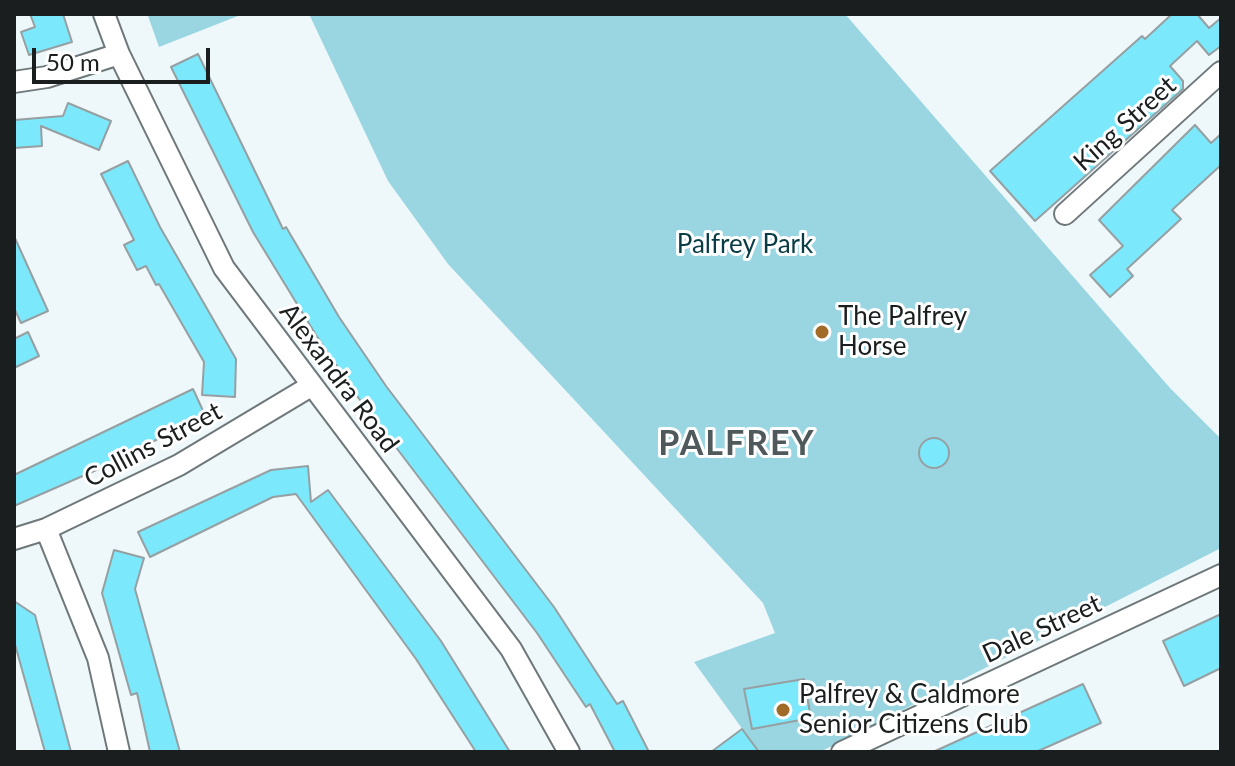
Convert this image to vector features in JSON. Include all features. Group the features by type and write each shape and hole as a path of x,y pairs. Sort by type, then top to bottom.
{"street":[{"name":"Alexandra Road","path":"104,14 119,54 224,268 511,649 569,752"},
{"path":"14,82 47,77 119,54"},
{"name":"King Street","path":"1065,214 1221,72"},
{"name":"Collins Street","path":"14,539 46,529 179,465 311,386"},
{"path":"46,529 98,658 119,752"},
{"name":"Dale Street","path":"842,752 1221,575"}],"green space":[{"path":"243,14 159,47 148,16"},
{"name":"Palfrey Park","path":"309,14 845,14 1170,388 1221,439 1221,548 820,752 759,752 694,662 775,633 763,603 448,264 388,181"}],"building":[{"path":"30,14 63,14 72,42 29,55 21,32 35,27"},
{"path":"1172,14 1197,14 1209,28 1221,18 1221,46 1209,55 1197,41 1170,66 1183,81 1183,89 1035,221 990,171 1142,36 1145,39"},
{"path":"198,54 283,229 286,227 339,317 386,386 554,607 617,704 623,701 649,752 615,752 590,704 586,707 537,633 357,396 316,335 253,232 171,67"},
{"path":"68,103 111,121 99,150 41,126 42,146 14,148 14,120 63,116"},
{"path":"1195,125 1211,143 1221,134 1221,165 1172,210 1181,219 1127,269 1133,276 1110,297 1090,275 1123,246 1099,220"},
{"path":"128,161 160,227 236,359 235,397 202,395 204,362 159,284 156,285 146,266 137,270 124,245 134,240 101,174"},
{"path":"14,236 48,311 21,323 14,308"},
{"path":"28,332 39,356 14,368 14,339"},
{"path":"193,389 205,415 101,468 14,506 14,475"},
{"path":"934,438 945,442 949,453 945,464 934,468 923,464 919,453 923,442"},
{"path":"308,466 311,502 328,490 441,641 510,752 476,752 416,659 296,494 273,497 150,557 138,532 271,470"},
{"path":"114,550 144,558 135,589 180,752 150,752 137,693 131,695 102,593"},
{"path":"14,601 35,615 71,752 45,752 14,641"},
{"path":"1221,614 1221,668 1184,686 1163,641"},
{"name":"Palfrey & Caldmore Senior Citizens Club","path":"804,679 811,718 752,729 744,689"},
{"path":"1083,684 1101,723 1036,752 933,752"},
{"path":"742,729 759,752 711,752"}],"place":[{"name":"The Palfrey Horse","path":"822,332"},
{"name":"Palfrey & Caldmore Senior Citizens Club","path":"783,710"}],"district":[{"name":"PALFREY","path":"737,444"}]}
